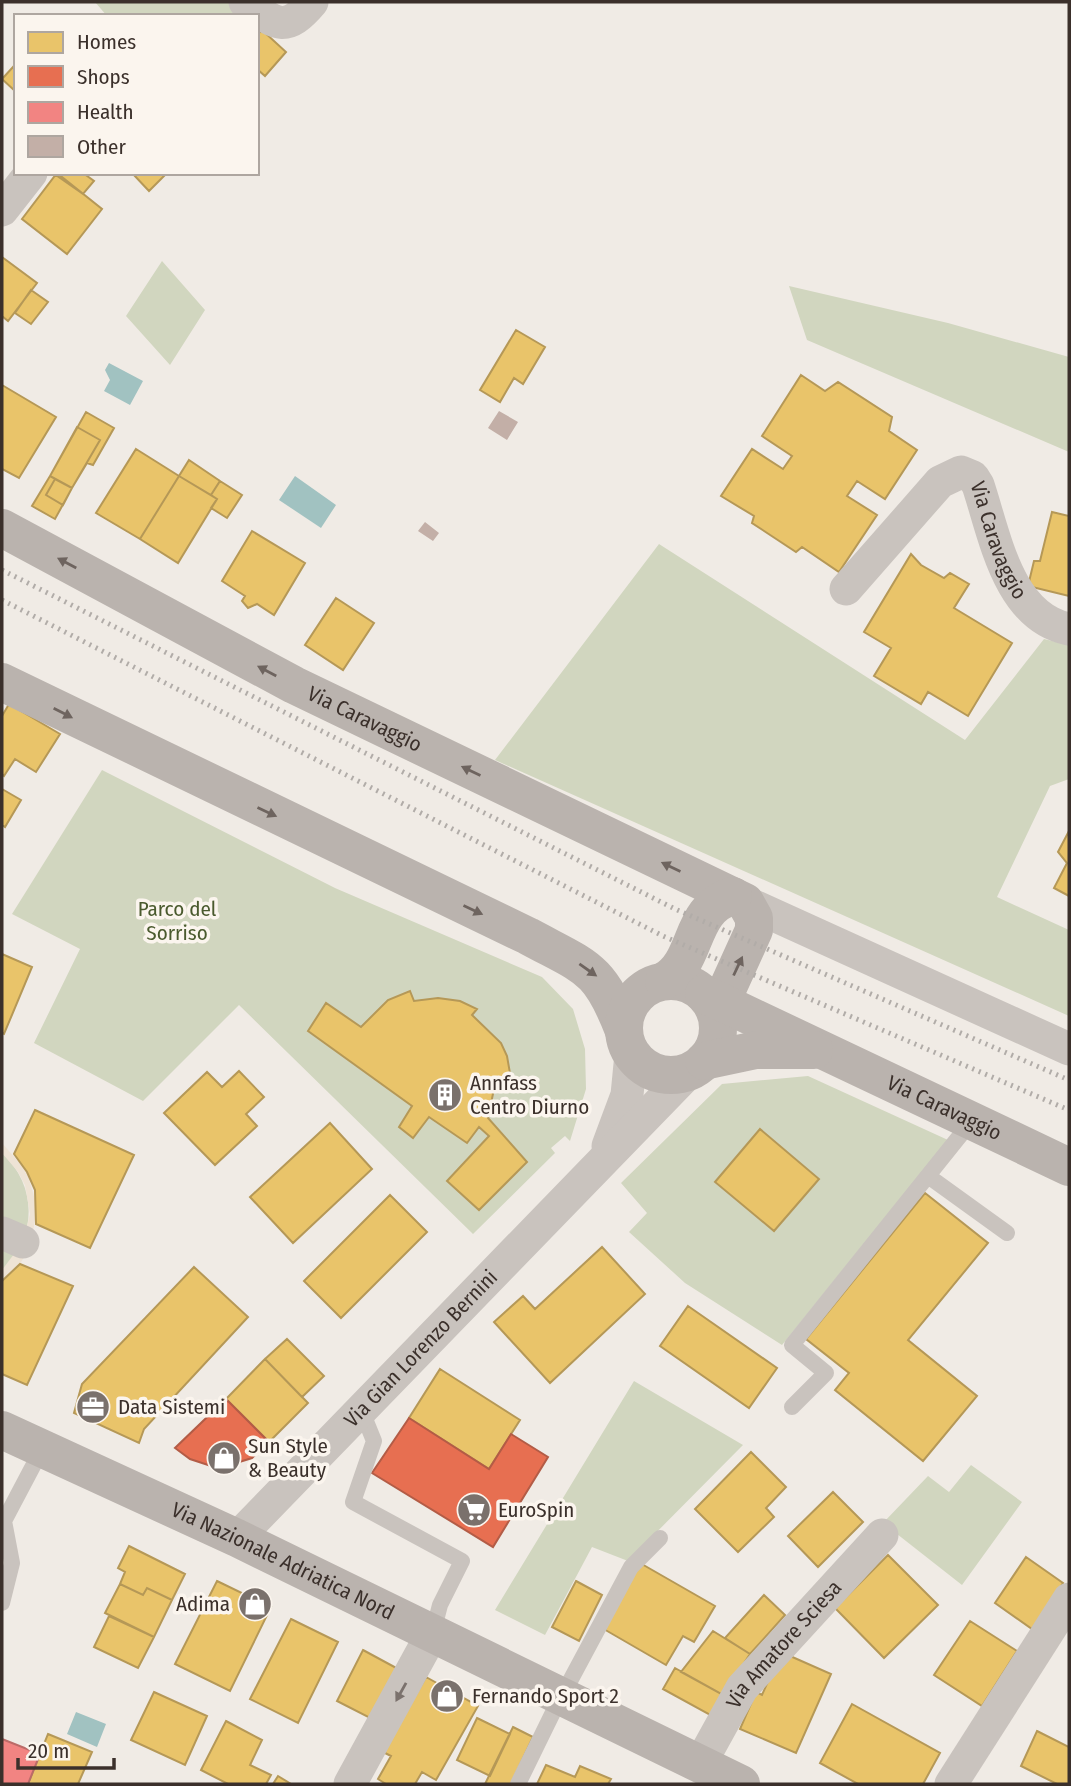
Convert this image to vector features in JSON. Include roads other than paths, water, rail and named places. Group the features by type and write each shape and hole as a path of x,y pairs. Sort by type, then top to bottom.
{"street":[{"path":"245,2 272,21 282,24 297,19 312,2"},
{"path":"2,210 29,175"},
{"name":"Via Caravaggio","path":"846,589 940,482 961,472 973,477 978,485 1017,591 1034,614 1056,626 1069,629"},
{"name":"Via Caravaggio","path":"2,528 294,685 753,912 1066,1042"},
{"path":"2,682 528,936 590,970 609,996 627,1042 644,1067 662,1074 697,1066 714,1048 698,993 707,910 720,900 753,912 698,993"},
{"path":"627,1042 625,1016 632,1002 649,985 698,993"},
{"name":"Via Caravaggio","path":"698,993 1069,1167"},
{"name":"Via Gian Lorenzo Bernini","path":"603,1158 623,1111 627,1042"},
{"name":"Via Caravaggio","path":"697,1066 756,1050 819,1050"},
{"name":"Via Gian Lorenzo Bernini","path":"237,1538 603,1158 697,1066"},
{"name":"Via Nazionale Adriatica Nord","path":"2,1430 237,1538 741,1784"},
{"name":"Via Amatore Sciesa","path":"700,1764 742,1688 882,1535"},
{"path":"951,1784 1069,1599"},
{"path":"350,1784 433,1632"}],"lane":[{"path":"792,1407 826,1373 792,1345 971,1122"},
{"path":"928,1176 1007,1233"},
{"path":"361,1409 374,1441 352,1502 462,1561 440,1605 433,1632"},
{"path":"2,1603 12,1563 3,1521 43,1449"},
{"path":"518,1784 631,1567 660,1538"}],"water":[{"path":"109,363 143,381 130,405 104,391 110,380 105,370"},
{"path":"295,476 336,505 321,528 279,500"},
{"path":"76,1712 106,1724 97,1747 67,1734"}],"railway":[{"path":"2,570 675,909 1069,1080"},
{"path":"2,600 663,936 1069,1110"}],"place":[{"name":"Annfass Centro Diurno","path":"445,1095"},
{"name":"Data Sistemi","path":"93,1407"},
{"name":"Sun Style & Beauty","path":"224,1458"},
{"name":"EuroSpin","path":"474,1510"},
{"name":"Adima","path":"255,1604"},
{"name":"Fernando Sport 2","path":"447,1696"}],"park label":[{"name":"Parco del Sorriso","path":"177,921"}]}
